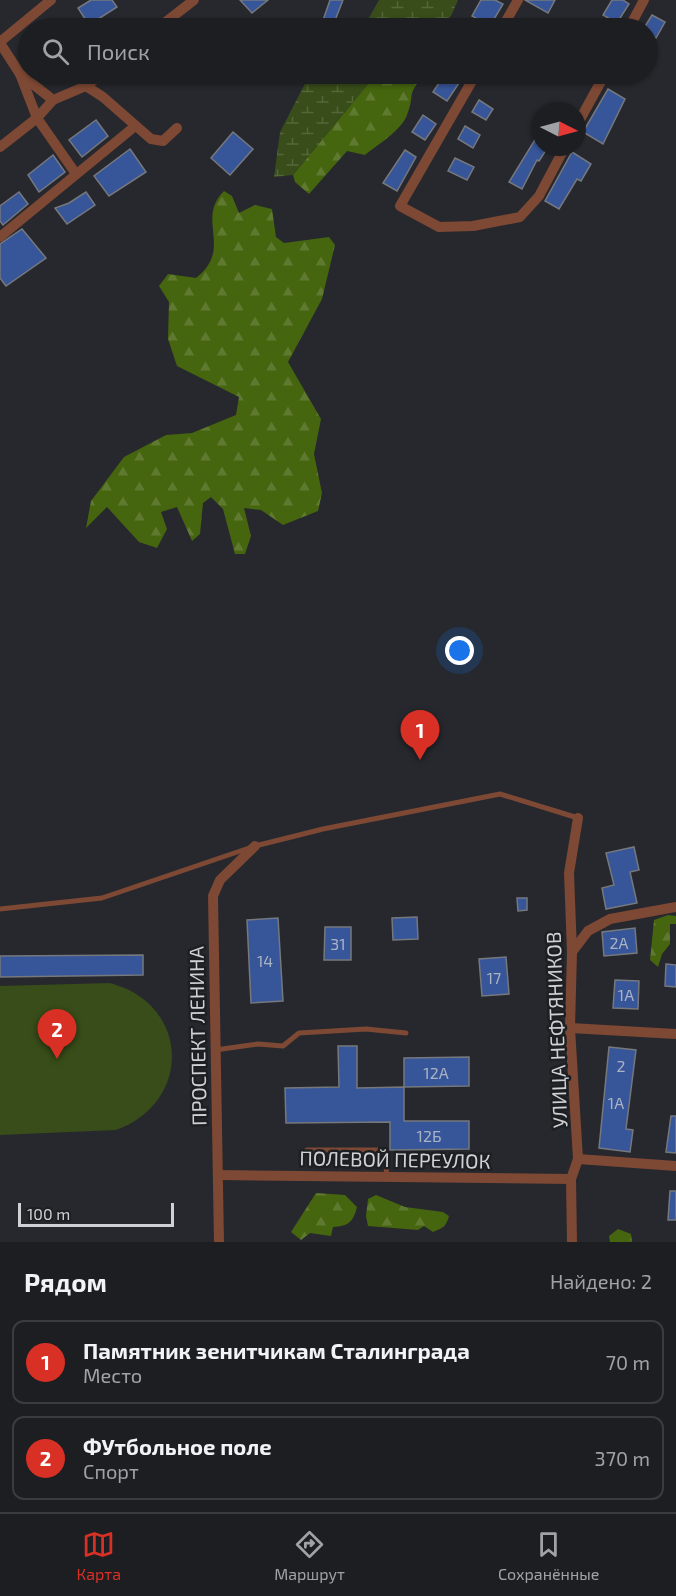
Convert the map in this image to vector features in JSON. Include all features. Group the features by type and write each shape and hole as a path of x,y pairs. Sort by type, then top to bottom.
{"street":[{"path":"30,18 51,0"},
{"path":"171,18 194,0"},
{"path":"508,18 518,0"},
{"path":"634,18 644,0"},
{"path":"18,28 0,43 18,71"},
{"path":"24,84 37,118 76,174"},
{"path":"33,84 53,100"},
{"path":"0,147 37,118 53,100 89,84"},
{"path":"470,84 400,206 440,227 473,226 519,217 539,196 560,156"},
{"path":"586,109 600,84"},
{"path":"86,86 110,102 134,127 151,139 163,141 177,128"},
{"path":"0,237 134,127"},
{"name":"УЛИЦА НЕФТЯНИКОВ","path":"572,1242 571,1179 578,1159 570,1028 572,952 569,873 578,818"},
{"name":"ПРОСПЕКТ ЛЕНИНА","path":"219,1242 213,896 220,880 255,846"},
{"path":"572,952 588,931 610,919 676,907"},
{"path":"570,1028 676,1034"},
{"path":"578,1159 676,1166"},
{"name":"ПОЛЕВОЙ ПЕРЕУЛОК","path":"218,1175 571,1179"}],"lane":[{"path":"0,909 102,898 255,846 323,829 500,794 578,818"},
{"path":"215,1050 258,1044 283,1046 299,1033 366,1029 406,1033"},
{"path":"307,1150 382,1150 387,1161 386,1177"}],"green space":[{"path":"379,0 458,0 448,18 369,18"},
{"path":"305,84 368,84 293,175 274,177 280,132"},
{"path":"368,84 418,84 413,90 410,107 400,127 365,155 347,151 309,194 295,182 293,175"},
{"path":"224,191 232,196 239,213 255,205 272,209 276,237 284,243 329,237 335,245 322,299 288,362 321,419 314,454 322,493 318,511 283,525 261,510 244,508 251,536 245,554 235,554 223,509 211,497 203,503 200,534 192,541 177,507 161,512 167,529 157,548 139,542 107,507 86,528 91,501 124,457 166,435 192,433 236,415 239,397 177,366 168,339 169,302 159,286 168,274 196,278 207,267 214,245 213,213 216,202"},
{"path":"668,915 676,916 676,924 670,924 670,944 662,954 658,967 650,960 654,920"},
{"path":"110,983 136,994 156,1011 167,1031 172,1054 169,1077 159,1098 141,1117 116,1130 0,1135 0,986"},
{"path":"316,1193 345,1195 357,1207 352,1220 343,1226 333,1227 331,1236 310,1233 301,1240 291,1232"},
{"path":"376,1195 405,1207 443,1212 449,1216 447,1223 433,1232 424,1226 418,1230 368,1226 366,1216 368,1199"},
{"path":"618,1229 631,1234 632,1242 610,1242 609,1236"}],"building":[{"path":"91,0 112,0 117,7 100,18 84,18 78,8"},
{"path":"240,0 268,0 252,13"},
{"path":"330,0 343,0 336,18 324,18"},
{"path":"481,0 495,0 503,4 495,18 472,16"},
{"path":"525,0 555,0 548,13"},
{"path":"612,0 623,0 629,4 620,18 608,18 603,15"},
{"path":"658,18 665,22 658,34"},
{"path":"438,84 458,84 447,101 433,92"},
{"path":"608,89 625,99 603,144 586,134 586,127"},
{"path":"479,100 493,109 486,120 472,112"},
{"path":"423,115 436,124 425,140 412,132"},
{"path":"96,120 108,136 82,157 69,140"},
{"path":"465,126 480,135 473,148 458,139"},
{"path":"233,132 253,149 230,175 211,158"},
{"path":"532,145 532,156 542,156 539,161 537,160 522,189 509,182"},
{"path":"130,149 146,172 109,196 94,176"},
{"path":"405,150 416,157 397,191 383,183"},
{"path":"53,155 65,172 39,192 28,175"},
{"path":"570,156 578,156 591,164 581,181 577,179 559,209 545,201"},
{"path":"455,158 474,167 467,180 448,171"},
{"path":"19,192 28,204 3,225 0,221 0,206"},
{"path":"86,192 95,205 67,224 55,208 69,203"},
{"path":"22,229 46,258 6,286 0,278 0,244"},
{"path":"634,847 639,870 630,872 637,903 606,909 602,888 614,885 606,853"},
{"path":"517,898 527,898 527,910 518,911"},
{"path":"417,917 418,939 393,940 392,918"},
{"path":"278,918 283,1001 251,1003 247,920"},
{"path":"325,927 351,927 351,960 324,960"},
{"path":"635,928 637,953 604,956 602,932"},
{"path":"143,955 143,975 0,977 0,956"},
{"path":"506,957 509,994 482,996 479,959"},
{"path":"666,964 676,965 676,987 665,986"},
{"path":"615,980 639,981 638,1009 613,1008"},
{"path":"338,1046 357,1046 357,1088 404,1087 404,1121 469,1121 469,1149 390,1150 390,1122 286,1123 285,1088 339,1087"},
{"path":"609,1047 636,1050 626,1129 633,1130 630,1152 599,1148"},
{"path":"469,1057 469,1086 404,1087 404,1058"},
{"path":"671,1116 676,1116 676,1153 666,1152"},
{"path":"670,1191 676,1191 676,1220 668,1220"}],"place":[{"name":"Памятник зенитчикам Сталинграда","path":"420,760"},
{"name":"ФУтбольное поле","path":"57,1059"}]}
